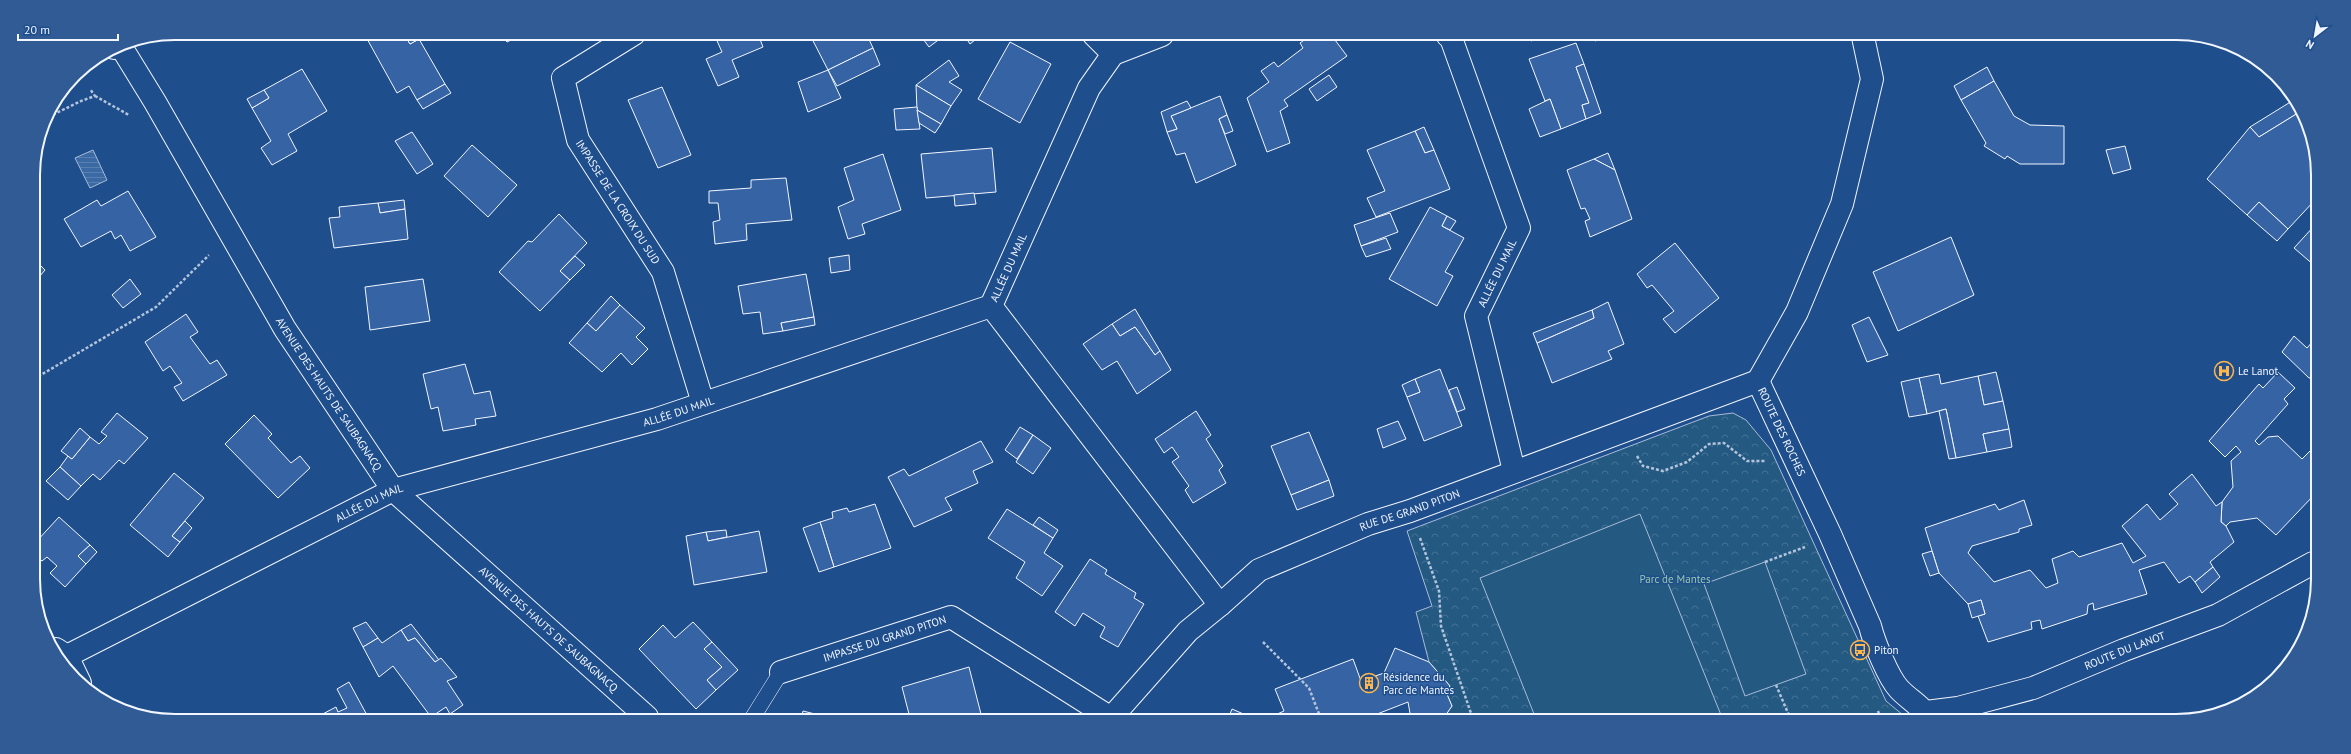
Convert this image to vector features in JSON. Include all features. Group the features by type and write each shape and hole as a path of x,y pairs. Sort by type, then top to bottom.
{"street":[{"name":"IMPASSE DE LA CROIX DU SUD","path":"624,40 563,78 578,140 663,272 703,403"},
{"path":"1099,40 1113,54 1149,40"},
{"name":"ALLÉE DU MAIL","path":"1452,40 1519,228 1476,316 1514,471"},
{"name":"ROUTE DES ROCHES","path":"1864,40 1872,79 1842,204 1797,312 1758,381 1870,626 1873,641 1898,688 1926,714"},
{"name":"AVENUE DES HAUTS DE SAUBAGNACQ","path":"122,50 155,102 228,232 285,329 393,490 644,714"},
{"name":"ALLÉE DU MAIL","path":"62,653 393,490 657,419 992,306 1089,88 1113,54"},
{"path":"992,306 1220,605"},
{"name":"RUE DE GRAND PITON","path":"1115,714 1188,631 1259,570 1368,524 1410,511 1758,381"},
{"name":"ROUTE DU LANOT","path":"1936,714 2033,688 2124,650 2218,615 2311,564"},
{"name":"IMPASSE DU GRAND PITON","path":"781,672 950,617 1105,714"}],"lane":[{"name":"IMPASSE DU GRAND PITON","path":"755,714 781,672"}],"path":[{"path":"90,89 95,96 111,103 125,115 134,115"},
{"path":"55,114 95,96"},
{"path":"40,375 156,307 203,262 228,232"},
{"path":"1625,430 1643,466 1663,471 1687,462 1709,444 1724,443 1747,461 1761,462 1791,452"},
{"path":"1410,511 1439,591 1441,626 1472,714"},
{"path":"1263,642 1309,688 1319,714"},
{"path":"1776,685 1788,714"}],"green space":[{"name":"Parc de Mantes","path":"1733,413 1746,420 1771,450 1886,701 1902,714 1446,714 1452,706 1446,692 1450,686 1429,662 1416,612 1432,606 1407,531 1709,416"},
{"path":"1640,514 1721,714 1534,714 1480,578"},
{"path":"1765,562 1806,674 1745,696 1704,584"}],"shaded area":[{"path":"93,150 107,180 90,188 75,158"}],"building":[{"path":"368,40 408,40 410,44 420,40 445,84 417,100 409,86 397,93"},
{"path":"408,40 417,40 410,44"},
{"path":"717,40 760,40 763,47 732,60 739,77 718,86 706,59 722,52"},
{"path":"813,40 869,40 873,48 828,70"},
{"path":"924,40 938,40 929,47"},
{"path":"967,40 975,40 970,44"},
{"path":"1304,40 1335,40 1347,56 1284,100 1288,106 1280,111 1290,143 1267,152 1247,98 1269,82 1261,71 1274,62 1278,67 1303,48 1300,43"},
{"path":"1010,42 1051,64 1020,123 978,99"},
{"path":"1576,43 1584,64 1576,67 1589,103 1582,105 1586,119 1561,129 1550,99 1545,101 1529,59"},
{"path":"873,48 880,65 837,86 828,70"},
{"path":"949,60 959,76 949,82 962,90 951,106 916,85"},
{"path":"1584,64 1601,113 1586,119 1582,105 1589,103 1576,67"},
{"path":"1987,67 1994,81 1961,100 1954,86"},
{"path":"302,69 327,111 288,134 297,151 272,165 261,148 271,141 252,108 269,98 264,90"},
{"path":"828,70 841,98 808,112 798,82"},
{"path":"1329,75 1337,87 1317,101 1309,89"},
{"path":"1994,81 2014,116 2030,125 2064,126 2064,164 2020,164 2007,156 2005,159 1984,146 1986,143 1961,100"},
{"path":"445,84 451,93 423,109 417,100"},
{"path":"916,85 951,106 941,124 917,110"},
{"path":"662,87 691,155 658,168 628,100"},
{"path":"264,90 269,98 252,108 247,99"},
{"path":"1220,96 1227,115 1219,119 1236,165 1196,183 1185,153 1176,155 1167,132 1177,129 1171,116"},
{"path":"1550,99 1561,129 1540,137 1529,109"},
{"path":"1187,101 1191,108 1171,116 1177,129 1167,132 1161,112"},
{"path":"2290,102 2296,114 2259,137 2250,127"},
{"path":"917,107 920,129 896,130 894,109"},
{"path":"917,110 941,124 935,133 919,123"},
{"path":"2296,114 2301,123 2310,157 2311,204 2288,229 2259,202 2247,215 2207,179 2250,127 2259,137"},
{"path":"1227,115 1233,131 1225,134 1219,119"},
{"path":"1424,127 1434,150 1425,153 1415,131"},
{"path":"1415,131 1425,153 1434,150 1450,189 1376,217 1367,198 1385,191 1367,150"},
{"path":"412,132 433,164 417,174 395,141"},
{"path":"472,145 517,185 488,217 444,176"},
{"path":"2125,146 2131,169 2113,174 2106,150"},
{"path":"992,148 996,192 926,198 921,154"},
{"path":"1608,153 1615,170 1594,159"},
{"path":"883,154 901,210 862,224 865,234 848,239 838,207 854,200 844,168"},
{"path":"1594,159 1615,170 1632,219 1590,237 1585,221 1590,219 1585,208 1581,209 1567,170"},
{"path":"786,178 792,220 746,224 747,240 715,244 713,222 720,220 718,203 709,203 709,191 751,188 751,180"},
{"path":"128,191 156,237 130,251 121,235 115,239 111,231 81,247 64,219 97,200 101,206"},
{"path":"974,193 976,204 955,206 954,195"},
{"path":"404,200 405,209 380,213 378,203"},
{"path":"2259,202 2288,229 2277,241 2247,215"},
{"path":"378,203 380,213 405,209 408,239 334,248 329,218 340,217 339,207"},
{"path":"1430,207 1447,216 1442,226 1464,238 1445,272 1453,276 1437,306 1389,279"},
{"path":"1390,213 1398,232 1361,246 1354,225"},
{"path":"559,214 587,243 560,271 570,280 540,311 499,272 528,241 532,242"},
{"path":"1447,216 1456,221 1450,230 1442,226"},
{"path":"2311,229 2311,263 2294,248"},
{"path":"1951,237 1974,295 1898,331 1873,272"},
{"path":"1386,238 1391,249 1366,257 1361,246"},
{"path":"1675,243 1719,298 1675,333 1663,319 1674,311 1652,285 1647,288 1637,274"},
{"path":"849,255 850,270 831,273 829,258"},
{"path":"575,256 585,265 570,280 560,271"},
{"path":"40,265 45,270 40,276"},
{"path":"806,274 814,317 781,323 783,331 763,334 760,312 743,314 738,286"},
{"path":"130,279 141,294 123,308 112,295"},
{"path":"423,279 430,321 370,330 365,287"},
{"path":"611,296 620,305 596,331 587,323"},
{"path":"1608,302 1624,344 1608,351 1612,359 1552,383 1537,343 1594,318 1592,310"},
{"path":"620,305 645,328 636,337 648,349 632,365 621,353 602,372 569,343 587,323 596,331"},
{"path":"1135,309 1160,351 1155,355 1135,327 1120,336 1112,324"},
{"path":"1592,310 1594,318 1537,343 1533,333"},
{"path":"186,314 198,332 190,337 210,364 217,360 227,375 183,401 174,387 182,383 170,366 163,371 145,342"},
{"path":"814,317 815,325 783,331 781,323"},
{"path":"1869,317 1888,355 1867,362 1852,325"},
{"path":"1112,324 1120,336 1135,327 1155,355 1160,351 1171,370 1137,394 1117,361 1102,370 1083,344"},
{"path":"2294,336 2307,348 2311,343 2311,378 2309,378 2282,352"},
{"path":"465,364 474,394 490,391 496,416 475,419 476,425 443,431 438,407 431,409 423,374"},
{"path":"1440,369 1462,426 1424,441 1407,397 1420,392 1415,379"},
{"path":"1996,372 2003,401 1984,405 1978,376"},
{"path":"2278,372 2295,388 2284,399 2288,404 2255,441 2259,445 2268,437 2278,436 2302,459 2311,450 2311,498 2276,535 2257,518 2230,522 2226,526 2221,522 2222,502 2233,487 2231,461 2241,452 2236,446 2225,457 2209,441 2259,384 2263,388"},
{"path":"1939,374 1941,384 1978,376 1984,405 2003,401 2009,429 1983,434 1987,452 1956,458 1946,409 1927,414 1919,378"},
{"path":"1919,378 1927,414 1909,417 1901,382"},
{"path":"1415,379 1420,392 1407,397 1402,385"},
{"path":"1457,387 1465,409 1457,412 1449,390"},
{"path":"1946,409 1956,458 1949,459 1939,411"},
{"path":"1196,411 1211,435 1206,439 1223,466 1219,470 1226,483 1193,503 1185,490 1189,486 1172,462 1179,457 1172,447 1164,453 1155,439"},
{"path":"117,413 148,438 124,464 119,460 100,480 93,474 81,486 60,467 68,456 72,459 90,437 99,444 107,436 101,432"},
{"path":"254,415 272,434 268,438 291,463 300,456 310,468 278,498 225,444"},
{"path":"1398,421 1406,439 1383,448 1377,429"},
{"path":"1020,427 1033,435 1017,459 1005,450"},
{"path":"80,428 90,437 72,459 61,451"},
{"path":"2009,429 2012,447 1987,452 1983,434"},
{"path":"1309,432 1329,480 1291,495 1271,446"},
{"path":"1033,435 1051,448 1033,474 1016,462"},
{"path":"981,441 993,462 973,471 978,483 945,498 952,510 914,527 888,477 904,469 909,476"},
{"path":"60,467 81,486 68,500 46,481"},
{"path":"174,473 204,498 172,536 180,542 168,557 130,525"},
{"path":"2192,474 2216,506 2222,502 2221,522 2226,526 2234,542 2210,562 2213,567 2195,582 2190,576 2179,583 2164,562 2139,570 2147,594 2094,610 2093,603 2088,605 2087,614 2042,629 2040,620 2031,622 2032,629 1988,642 1978,616 1985,614 1981,600 1968,604 1939,573 1925,528 1995,504 1999,510 2024,500 2032,525 2019,529 2019,532 1972,546 1968,553 1994,582 2030,570 2046,588 2058,583 2052,559 2073,551 2079,557 2122,543 2133,563 2146,556 2122,526 2147,504 2160,520 2178,504 2169,494"},
{"path":"1329,480 1334,496 1297,510 1291,495"},
{"path":"875,504 891,548 834,567 820,522 833,518 832,512 847,508 849,512"},
{"path":"1007,509 1053,538 1044,553 1063,566 1042,596 1016,578 1025,562 988,538"},
{"path":"59,517 90,545 78,556 86,564 65,587 50,573 57,566 47,557 42,561 40,559 40,538"},
{"path":"1039,517 1058,530 1053,538 1033,525"},
{"path":"185,521 192,528 180,542 172,536"},
{"path":"820,522 834,567 819,572 803,528"},
{"path":"726,530 727,537 708,541 706,532"},
{"path":"759,531 767,572 694,585 686,536 706,532 708,541"},
{"path":"90,545 97,552 86,564 78,556"},
{"path":"1932,551 1939,573 1930,576 1922,554"},
{"path":"1090,559 1107,570 1105,574 1136,593 1134,598 1144,604 1118,647 1100,637 1105,627 1083,613 1075,626 1055,612"},
{"path":"2213,567 2220,577 2202,593 2195,582"},
{"path":"1981,600 1985,614 1972,618 1968,604"},
{"path":"366,622 378,638 363,647 353,628"},
{"path":"693,622 712,642 704,649 722,667 707,680 716,690 696,709 639,649 663,625 675,638"},
{"path":"411,624 439,660 435,662 415,638 408,641 401,630"},
{"path":"401,630 408,641 415,638 435,662 441,658 457,677 447,681 463,705 450,714 446,707 436,714 429,714 393,666 379,677 363,647 378,638 382,643"},
{"path":"712,642 738,670 716,690 707,680 722,667 704,649"},
{"name":"Résidence du Parc de Mantes","path":"1395,648 1429,662 1450,686 1446,692 1452,706 1446,714 1410,714 1408,702 1377,714 1277,714 1284,711 1275,689 1353,659 1361,681 1384,673"},
{"path":"969,667 981,714 909,714 902,687"},
{"path":"349,682 366,714 323,714 336,707 338,712 347,708 337,689"},
{"path":"1232,709 1244,714 1230,714"},
{"path":"803,711 815,714 802,714"}],"place":[{"name":"Le Lanot","path":"2224,371"},
{"name":"Piton","path":"1860,650"},
{"name":"Résidence du Parc de Mantes","path":"1369,683"}]}
